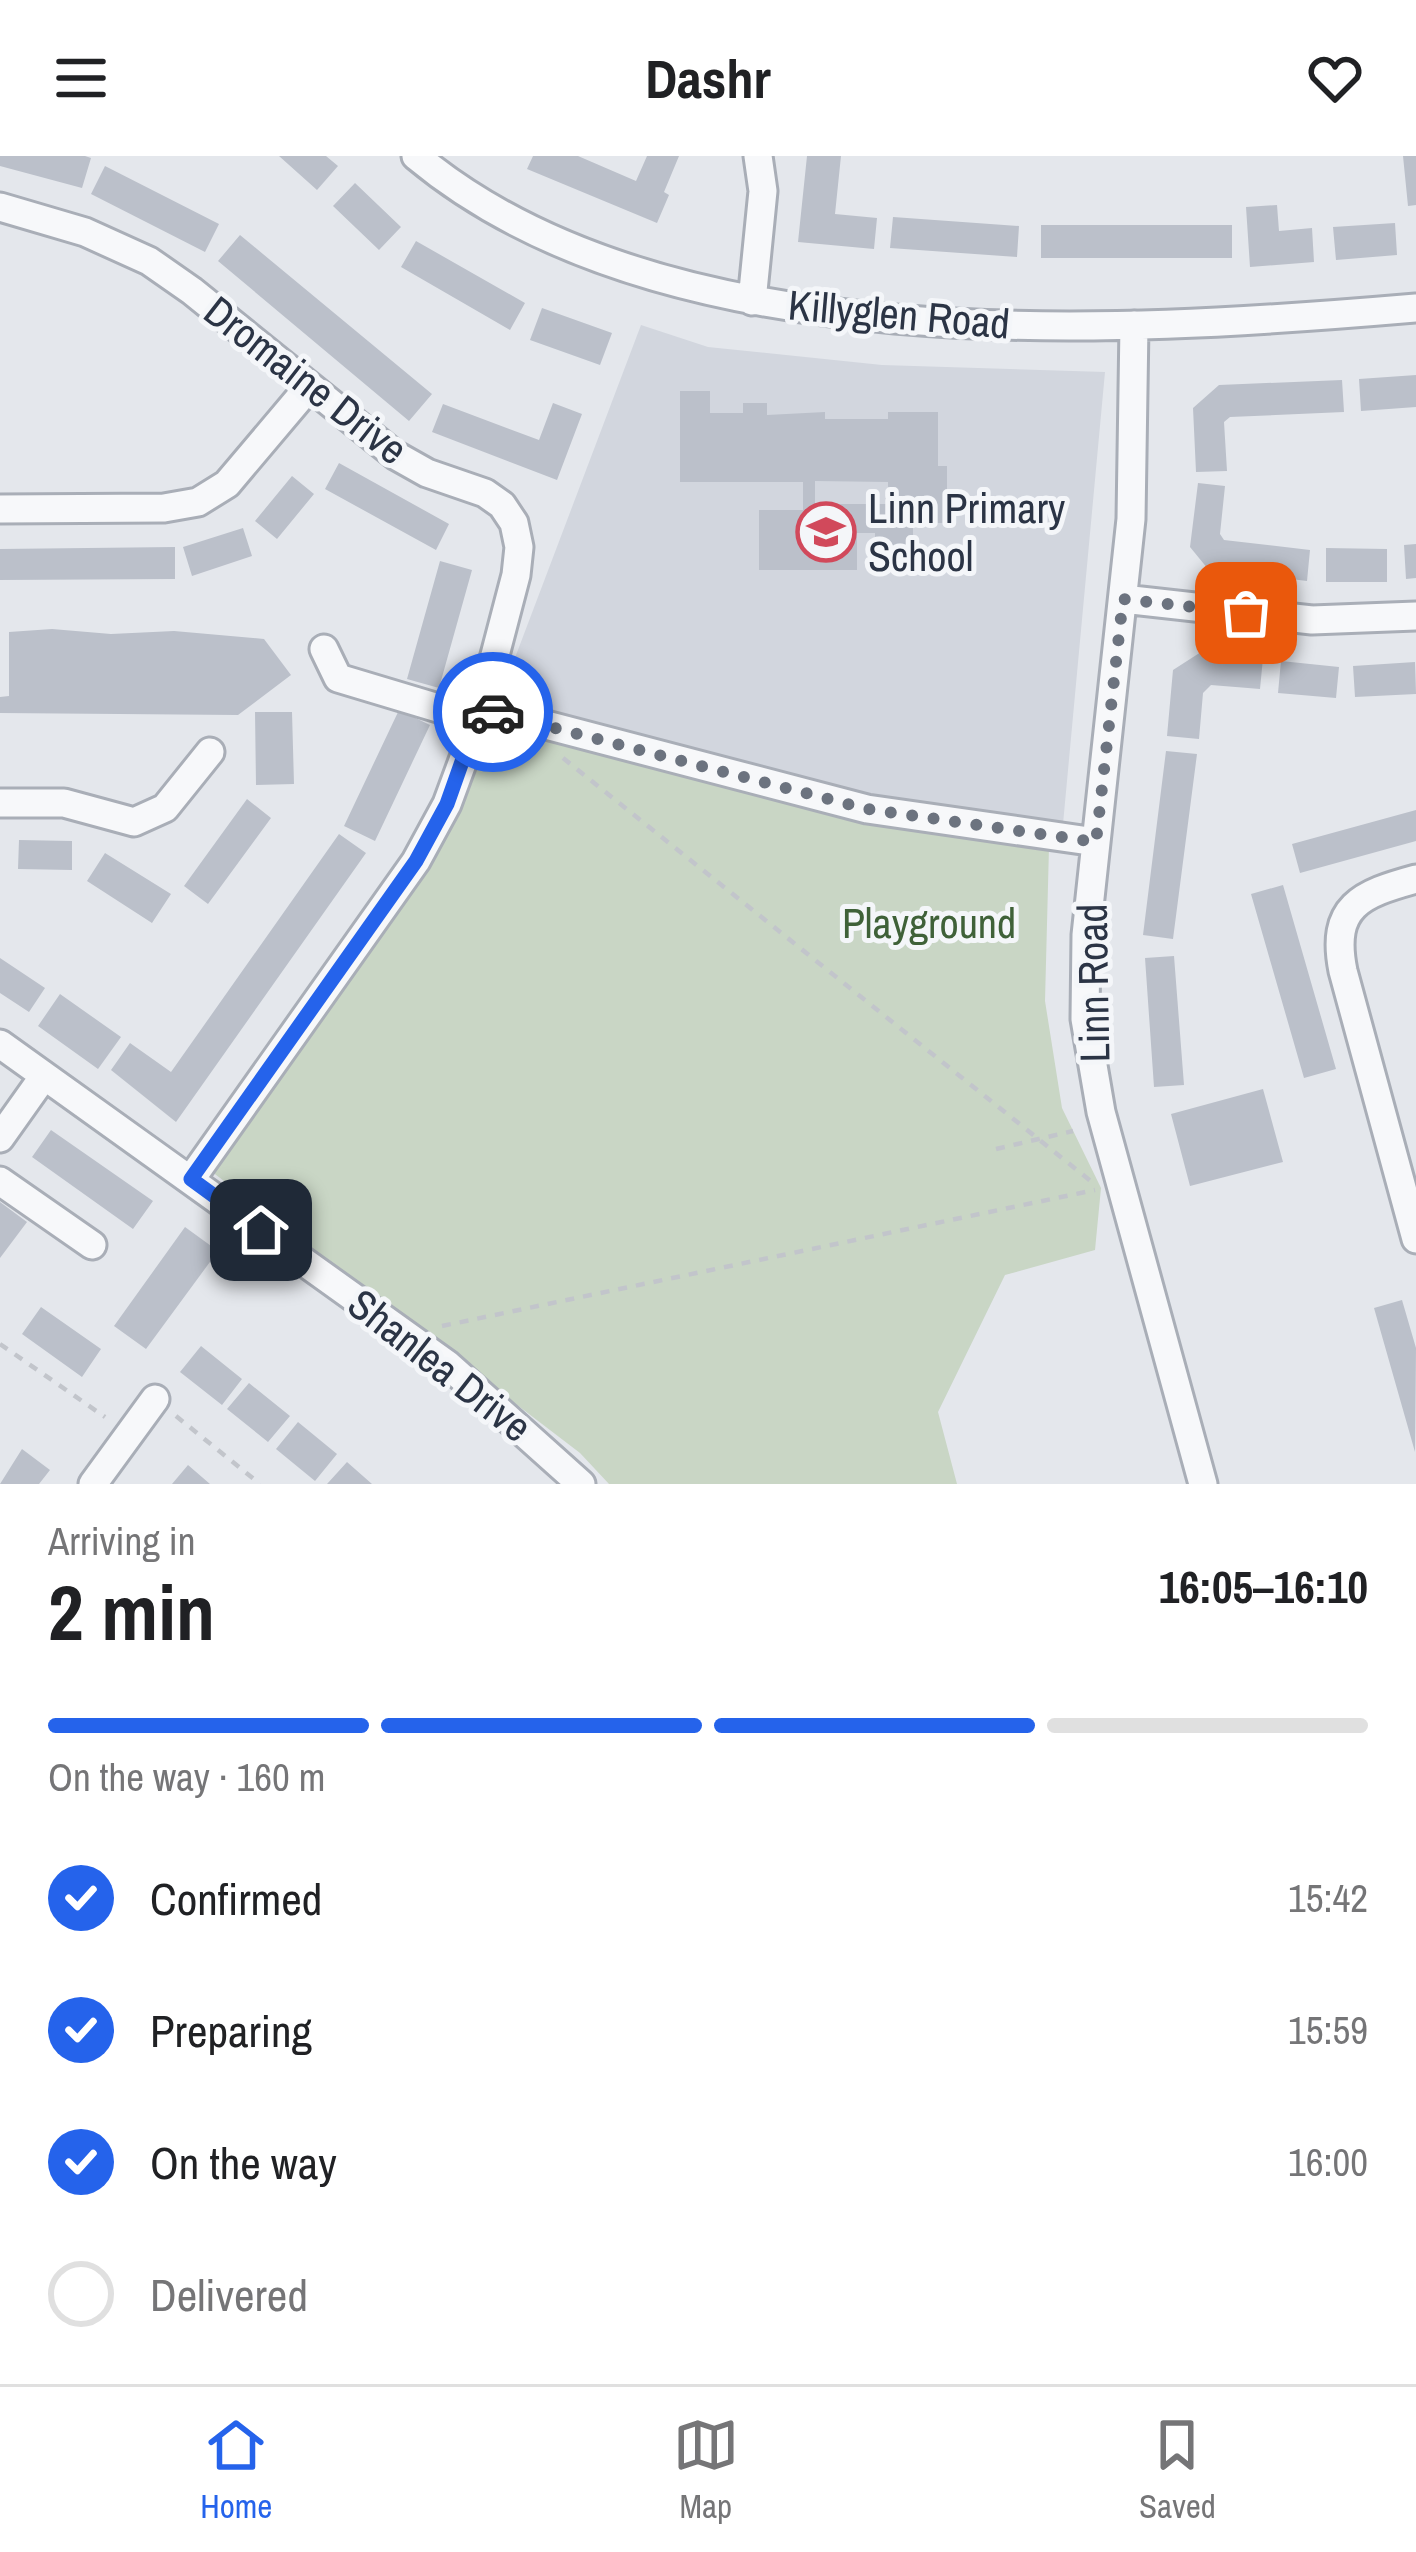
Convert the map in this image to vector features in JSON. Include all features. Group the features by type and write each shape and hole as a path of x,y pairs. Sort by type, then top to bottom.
{"street":[{"name":"Killyglen Road","path":"416,156 463,193 513,222 686,287 752,301 991,325 1254,321 1416,308"},
{"path":"752,301 763,191 758,156"},
{"name":"Dromaine Drive","path":"0,207 86,232 149,261 394,455 427,473 485,493 502,506 514,523 519,547 480,714 447,804 416,861 191,1179"},
{"name":"Linn Road","path":"1134,325 1134,444 1123,599 1083,984 1090,1061 1203,1484"},
{"path":"0,509 164,508 198,502 227,484 308,388"},
{"path":"1123,599 1312,620 1416,616"},
{"path":"324,649 338,678 480,714 867,809 1096,842"},
{"path":"0,803 64,802 134,822 165,808 210,752"},
{"path":"1416,879 1376,891 1354,904 1345,918 1340,944 1343,971 1408,1180 1416,1238"},
{"name":"Shanlea Drive","path":"0,1044 408,1336 484,1395 581,1484"},
{"path":"0,1138 44,1076"},
{"path":"0,1180 92,1245"},
{"path":"93,1484 155,1399"}],"path":[{"path":"408,1336 1101,1188 548,746"},
{"path":"996,1149 1073,1131"}],"shaded area":[{"name":"Linn Primary School","path":"641,325 708,347 882,365 1105,372 1063,824 880,798 789,777 530,708 502,692"}],"green space":[{"name":"Playground","path":"488,722 1049,847 1045,1001 1062,1108 1101,1188 1095,1250 1005,1275 938,1412 957,1484 609,1484 580,1453 207,1168"}],"building":[{"path":"0,156 91,158 82,188 0,166"},
{"path":"279,156 326,156 338,166 317,190"},
{"path":"533,156 578,156 636,181 647,156 679,156 657,223 527,169"},
{"path":"807,156 841,156 835,214 877,218 874,249 798,242"},
{"path":"1403,156 1416,156 1416,205 1408,206"},
{"path":"105,166 219,224 205,252 91,194"},
{"path":"355,183 401,227 379,250 333,206"},
{"path":"1277,205 1279,231 1312,228 1314,262 1250,267 1246,207"},
{"path":"893,217 1019,226 1017,257 890,248"},
{"path":"1395,223 1397,255 1336,260 1333,227"},
{"path":"1041,225 1232,225 1232,258 1041,258"},
{"path":"240,235 432,394 409,421 218,261"},
{"path":"416,241 525,303 510,330 401,267"},
{"path":"542,308 612,333 600,365 530,340"},
{"path":"1416,375 1416,407 1361,411 1359,379"},
{"path":"1342,380 1344,412 1230,417 1224,422 1227,471 1196,472 1193,408 1219,385"},
{"path":"680,391 710,391 710,413 743,413 743,403 767,403 767,415 825,412 825,419 888,419 888,412 938,412 938,466 947,466 947,523 913,523 913,546 875,546 875,533 857,533 857,570 759,570 759,510 803,510 803,482 680,482","holes":["815,481 888,482 888,504 815,504"]},
{"path":"553,403 582,414 557,480 432,432 443,404 539,440"},
{"path":"339,463 449,524 436,550 325,489"},
{"path":"292,476 314,494 277,539 255,521"},
{"path":"1198,483 1225,486 1220,534 1224,540 1310,550 1307,581 1208,569 1190,547"},
{"path":"243,528 252,556 192,576 183,547"},
{"path":"1416,544 1416,578 1406,579 1404,545"},
{"path":"175,547 175,579 0,580 0,549"},
{"path":"1326,548 1387,549 1387,582 1326,582"},
{"path":"440,561 472,570 439,688 407,679"},
{"path":"52,629 111,634 174,631 264,639 291,675 238,715 0,713 0,697 9,696 9,632"},
{"path":"1201,652 1263,658 1260,689 1211,685 1203,693 1199,739 1167,736 1173,670"},
{"path":"1281,661 1339,667 1336,698 1278,693"},
{"path":"1415,662 1416,694 1355,697 1353,666"},
{"path":"399,710 430,725 375,841 344,826"},
{"path":"255,712 292,712 294,784 256,785"},
{"path":"1166,751 1197,754 1173,939 1143,935"},
{"path":"247,799 271,818 208,904 184,886"},
{"path":"1416,810 1416,841 1300,873 1292,844"},
{"path":"339,834 366,853 176,1122 111,1070 130,1043 171,1072"},
{"path":"19,840 72,841 72,870 18,869"},
{"path":"105,853 171,894 152,923 87,881"},
{"path":"1283,885 1336,1069 1304,1078 1251,894"},
{"path":"1174,956 1184,1085 1154,1087 1145,958"},
{"path":"0,958 45,988 29,1012 0,993"},
{"path":"60,994 121,1037 98,1069 38,1026"},
{"path":"1263,1089 1283,1162 1190,1186 1171,1114"},
{"path":"51,1130 153,1201 133,1229 32,1157"},
{"path":"0,1202 27,1222 0,1258"},
{"path":"185,1227 218,1251 146,1349 114,1326"},
{"path":"1402,1300 1416,1348 1415,1452 1374,1308"},
{"path":"41,1307 101,1349 82,1377 22,1334"},
{"path":"201,1346 242,1379 222,1405 180,1372"},
{"path":"249,1383 290,1416 268,1442 227,1409"},
{"path":"298,1422 337,1454 315,1481 276,1449"},
{"path":"22,1449 50,1470 39,1484 0,1484"},
{"path":"347,1462 372,1484 327,1484"},
{"path":"188,1465 210,1484 172,1484"}],"way so far":[{"path":"493,712 867,809 1096,842 1123,599 1246,613"}],"place":[{"name":"Linn Primary School","path":"826,532"}],"route":[{"path":"261,1230 191,1179 416,861 447,804 481,708 493,712"}]}
